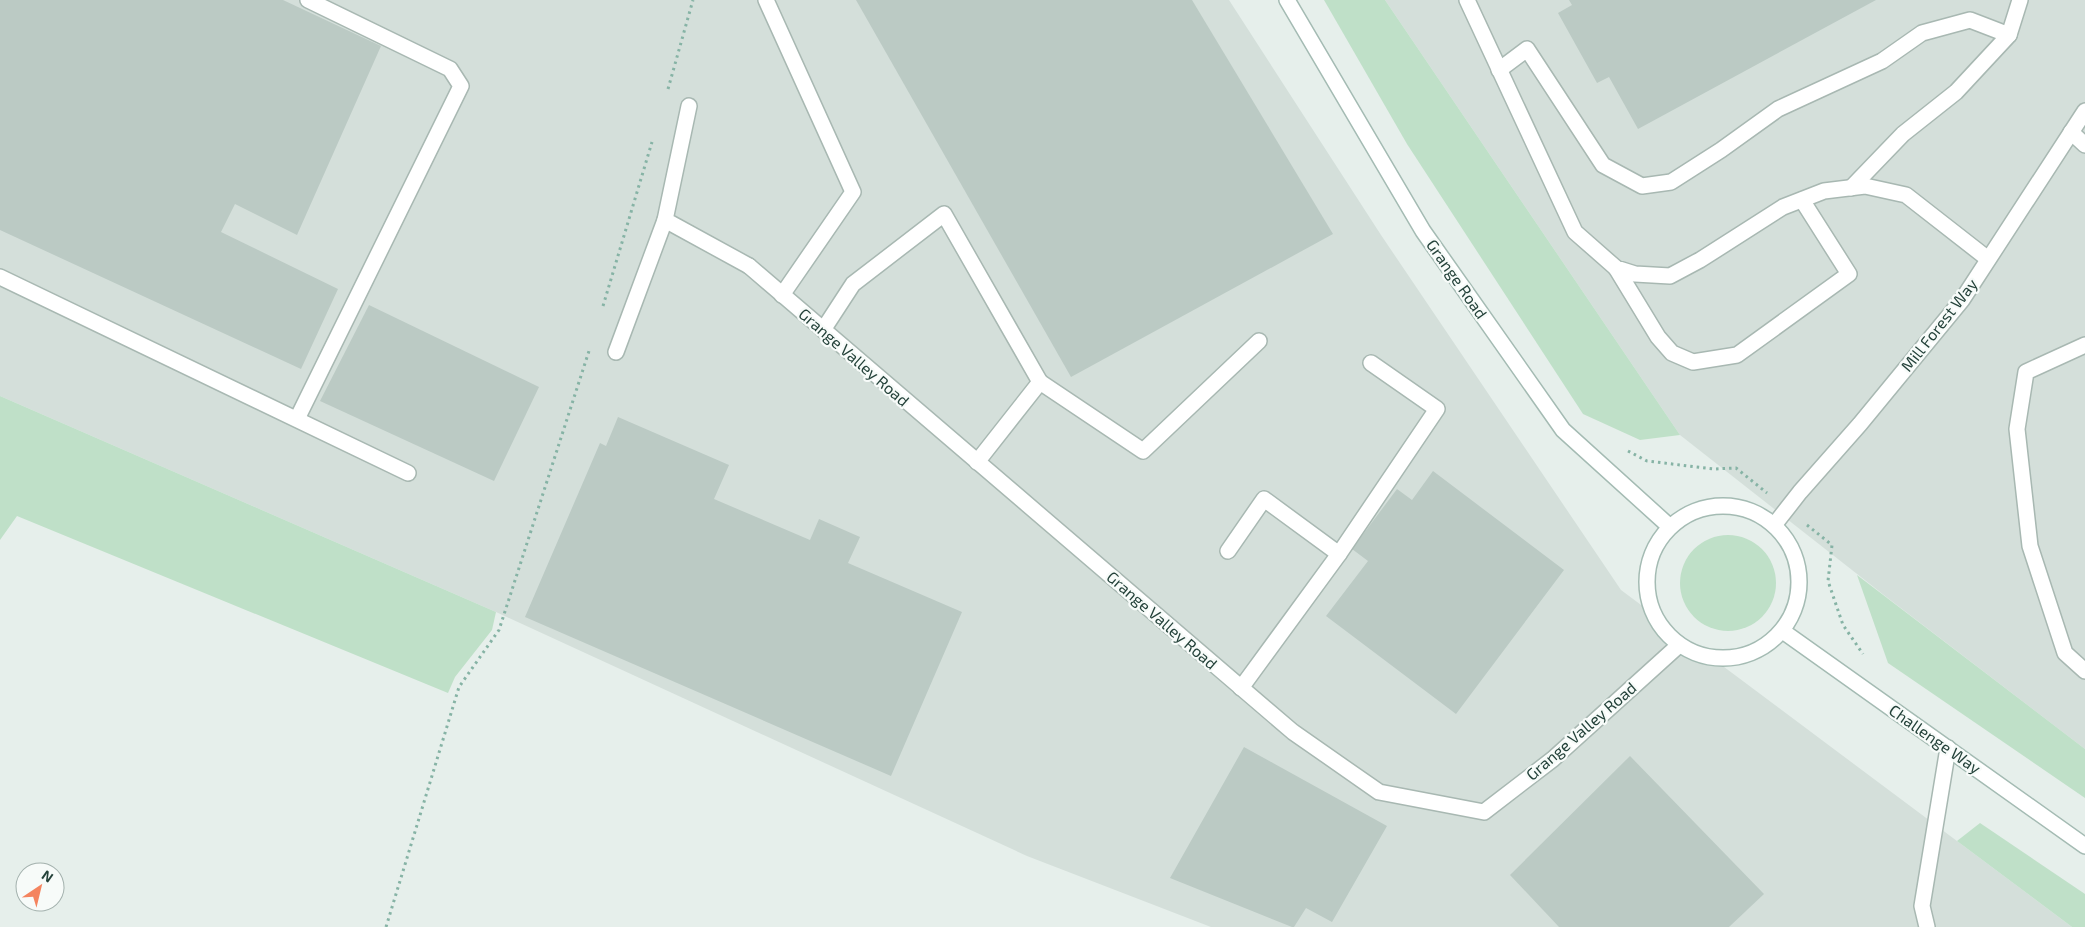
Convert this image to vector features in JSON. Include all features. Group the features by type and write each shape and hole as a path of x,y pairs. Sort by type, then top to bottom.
{"street":[{"path":"297,419 460,86 450,70 308,0"},
{"path":"766,0 854,192 782,295"},
{"name":"Grange Road","path":"1287,0 1423,231 1564,430 1669,526"},
{"path":"1467,0 1575,232 1616,268 1658,337 1672,353 1693,362 1737,355 1850,274 1802,200"},
{"path":"1851,188 1902,134 1956,92 2009,35 2020,0"},
{"path":"1499,70 1527,49 1603,165 1642,186 1671,182 1721,150 1778,109 1882,61 1922,33 1970,20 2009,35"},
{"path":"616,352 665,220 689,106"},
{"name":"Mill Forest Way","path":"1775,524 1962,300 2085,111"},
{"path":"2071,132 2085,145"},
{"path":"1616,268 1635,274 1670,276 1700,260 1783,207 1824,191 1865,186 1906,194 1988,260"},
{"path":"823,330 853,284 944,214 1040,382 1143,451 1260,341"},
{"name":"Grange Valley Road","path":"665,220 749,266 1292,732 1379,792 1484,812 1553,759 1678,646"},
{"path":"0,276 408,473"},
{"path":"2085,345 2026,372 2018,429 2030,546 2065,653 2085,672"},
{"path":"1241,688 1339,554 1437,409 1371,363"},
{"path":"977,462 1040,382"},
{"path":"1228,551 1264,499 1339,554"},
{"path":"1734,505 1775,524 1794,549 1801,581 1784,632 1747,657 1708,659 1678,646 1652,615 1645,583 1652,551 1669,526 1700,508 1734,505"},
{"name":"Challenge Way","path":"1784,632 2085,846"},
{"path":"1927,927 1922,906 1948,748"}],"path":[{"path":"668,92 693,0"},
{"path":"600,315 654,138"},
{"path":"386,927 459,687 499,630 592,342"},
{"path":"1626,450 1647,461 1714,469 1736,468 1832,545 1828,581 1843,625 1866,659"}],"shaded area":[{"path":"0,0 1229,0 1381,235 1621,590 2072,927 1211,927 1027,856 496,612 0,396"},
{"path":"1385,0 2085,0 2085,749 1889,599 1680,435"}],"green space":[{"path":"1324,0 1385,0 1680,435 1640,440 1583,414 1407,144"},
{"path":"0,396 496,612 492,630 455,677 448,693 17,516 0,540"},
{"path":"1728,535 1747,538 1762,549 1773,564 1776,583 1773,602 1762,617 1747,628 1728,631 1709,628 1694,617 1683,602 1680,583 1683,564 1694,549 1709,538"},
{"path":"1857,575 2085,749 2085,798 1888,663"},
{"path":"1980,823 2085,894 2085,927 2072,927 1957,841"}],"building":[{"path":"0,0 283,0 381,46 297,235 235,204 221,232 338,289 301,369 0,230"},
{"path":"856,0 1192,0 1333,234 1071,377"},
{"path":"1569,0 1876,0 1638,129 1609,77 1597,83 1558,13 1572,5"},
{"path":"369,305 539,387 494,481 320,401"},
{"path":"618,417 729,465 714,499 810,540 819,519 860,537 848,563 962,612 891,776 525,617 600,443 606,446"},
{"path":"1433,471 1564,570 1456,714 1326,616 1368,561 1352,549 1397,489 1412,500"},
{"path":"1244,747 1387,826 1332,922 1306,908 1294,927 1292,927 1170,878"},
{"path":"1630,756 1764,894 1729,927 1559,927 1510,875"}]}
